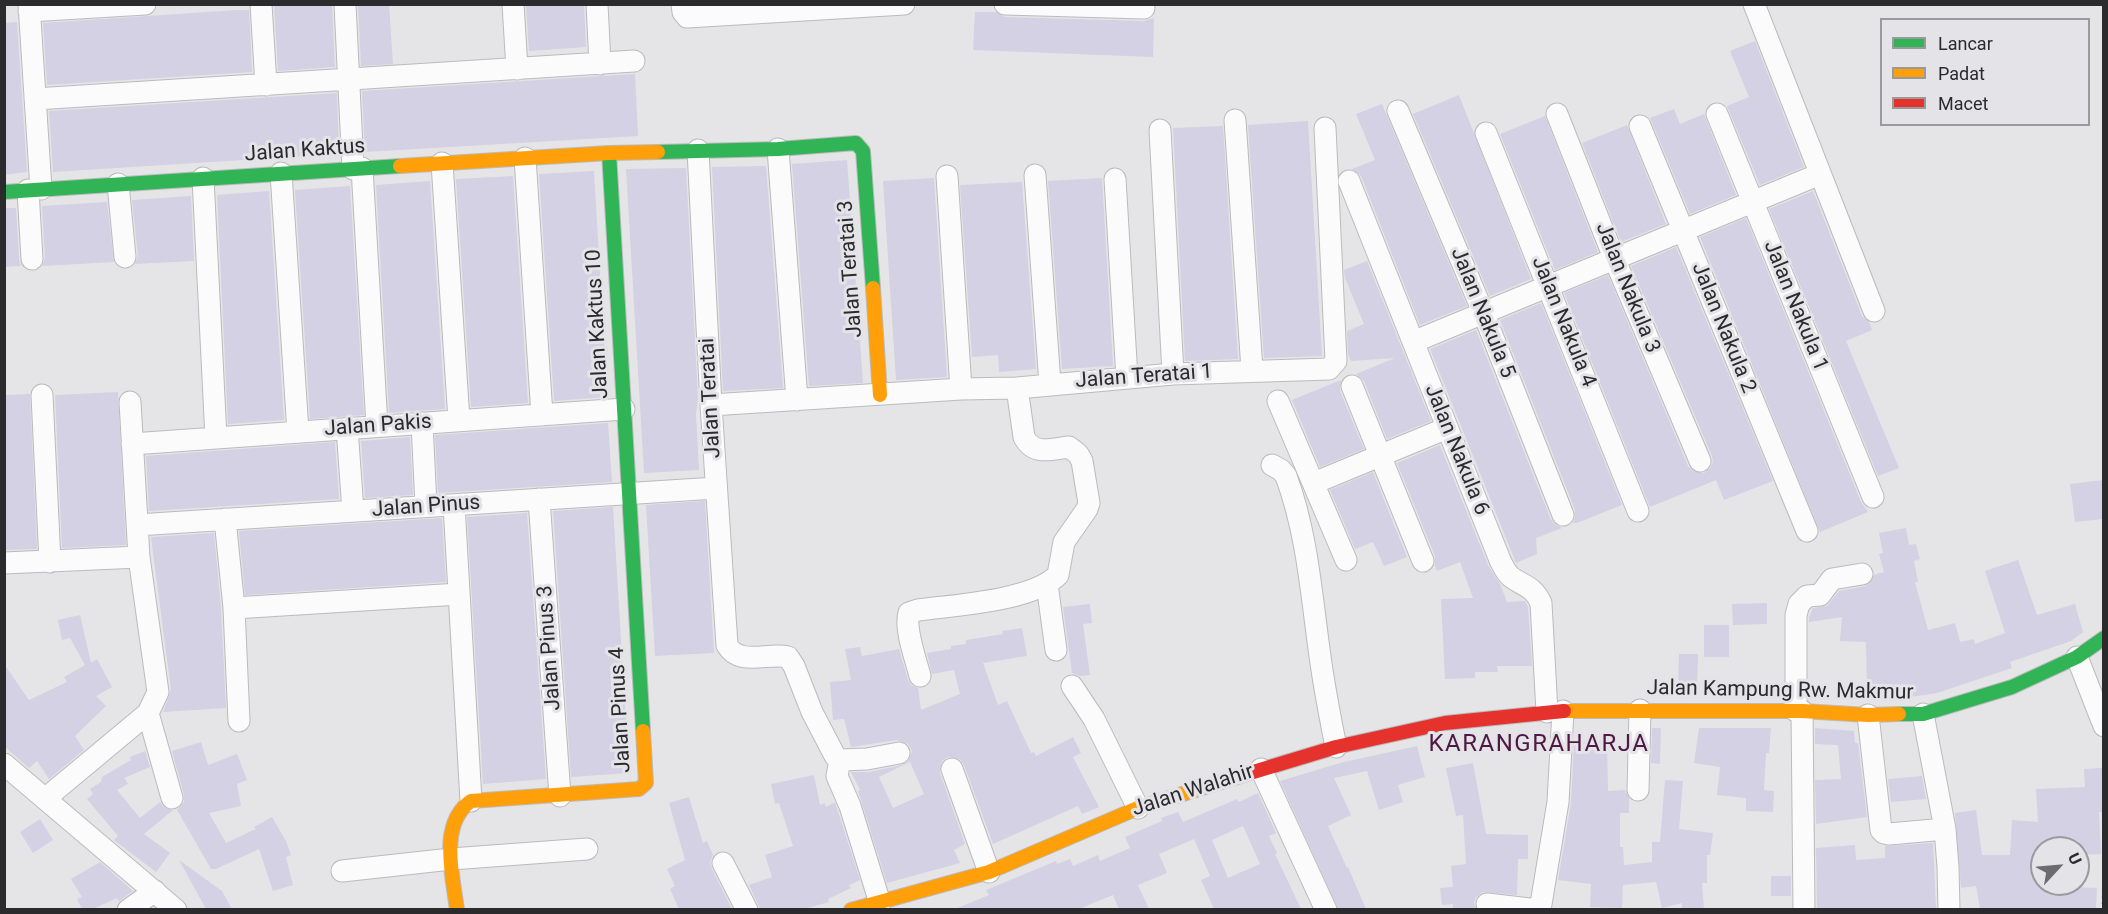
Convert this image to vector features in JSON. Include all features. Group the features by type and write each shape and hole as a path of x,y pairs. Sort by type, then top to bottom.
{"street":[{"path":"32,259 35,99 29,8 145,4"},
{"path":"261,4 266,85"},
{"path":"345,4 377,426"},
{"path":"513,4 517,69"},
{"path":"597,4 600,64"},
{"path":"683,10 904,4"},
{"path":"1005,4 1144,8"},
{"path":"1754,4 1874,311"},
{"path":"35,99 634,61"},
{"name":"Jalan Nakula 5","path":"1398,111 1483,312 1563,515"},
{"name":"Jalan Nakula 3","path":"1557,114 1614,258 1700,461"},
{"name":"Jalan Nakula 1","path":"1717,114 1873,497"},
{"path":"1235,120 1252,370"},
{"name":"Jalan Nakula 2","path":"1640,126 1807,531"},
{"name":"Jalan Teratai 1","path":"711,405 961,389 1017,388 1173,374 1329,369 1336,361 1325,128"},
{"path":"1160,130 1173,374"},
{"name":"Jalan Nakula 4","path":"1486,133 1638,511"},
{"name":"Jalan Kaktus","path":"4,192 609,153 778,149 856,143"},
{"name":"Jalan Teratai 3","path":"856,143 863,151 866,178 880,395"},
{"path":"778,149 797,400"},
{"name":"Jalan Teratai","path":"698,150 711,405 727,645 730,651 740,656 781,655 788,657 794,666 812,712 835,756 840,760"},
{"name":"Jalan Kaktus 10","path":"609,153 629,494"},
{"path":"525,158 542,415"},
{"path":"442,163 459,420"},
{"path":"282,173 298,432"},
{"path":"1413,342 1820,174"},
{"path":"1035,175 1050,384"},
{"path":"947,176 961,389"},
{"path":"203,178 216,438"},
{"path":"1115,179 1127,378"},
{"name":"Jalan Nakula 6","path":"1349,181 1500,560 1510,576 1529,586 1541,603 1555,712 1558,802 1539,909"},
{"path":"118,184 124,257"},
{"path":"1352,386 1382,455 1423,561"},
{"path":"920,676 907,617 909,613 1016,596 1047,585 1058,575 1064,542 1087,509 1089,498 1082,461 1078,454 1069,447 1040,450 1032,449 1027,444 1017,388"},
{"path":"42,395 50,562"},
{"path":"1278,401 1346,561"},
{"path":"46,798 148,713 158,692 139,557 130,402"},
{"name":"Jalan Pakis","path":"132,444 624,409"},
{"path":"422,423 426,507"},
{"path":"347,428 353,511"},
{"path":"1314,483 1447,428"},
{"path":"1272,465 1286,476 1298,521 1312,587 1322,670 1336,747"},
{"name":"Jalan Pinus","path":"137,525 716,488"},
{"name":"Jalan Pinus 4","path":"471,801 639,789 646,783 629,494"},
{"name":"Jalan Pinus 3","path":"539,499 560,796"},
{"path":"454,505 471,801 464,804 456,813 452,825 452,859 458,909"},
{"path":"225,519 234,608 239,721"},
{"path":"4,562 139,557"},
{"path":"1804,909 1796,615 1799,604 1807,596 1820,595 1832,579 1862,574"},
{"path":"1047,585 1056,650"},
{"path":"234,608 459,594"},
{"name":"Jalan Kampung Rw. Makmur","path":"1555,712 1640,710 1923,714 2012,687 2077,657 2103,638"},
{"path":"2077,657 2103,726"},
{"path":"1072,686 1094,719 1138,808"},
{"path":"1638,790 1640,710"},
{"name":"Jalan Walahir","path":"850,909 875,906 989,872 1138,808 1336,747 1445,723 1555,712"},
{"path":"148,713 172,798"},
{"path":"1923,714 1945,829 1949,909"},
{"path":"1868,715 1881,830 1889,834 1945,829"},
{"path":"875,906 850,806 837,776 840,760 867,759 899,753"},
{"path":"4,764 176,909"},
{"path":"1261,769 1326,909"},
{"path":"952,770 989,872"},
{"path":"342,871 452,859 587,849"},
{"path":"723,863 747,909"},
{"path":"128,909 155,891"},
{"path":"1487,904 1539,909"}],"path":[{"path":"2102,909 2103,881"}],"building":[{"path":"274,4 332,4 335,67 278,71"},
{"path":"358,4 389,4 393,64 361,66"},
{"path":"526,4 584,4 586,47 529,51"},
{"path":"249,10 252,72 47,85 43,23"},
{"path":"975,12 996,12 1005,17 1144,21 1154,18 1153,57 973,50"},
{"path":"17,22 27,172 4,175 4,23"},
{"path":"1755,41 1804,167 1760,185 1727,106 1749,97 1730,51"},
{"path":"635,74 638,136 365,152 362,91"},
{"path":"337,93 339,154 53,172 49,111"},
{"path":"1459,95 1531,279 1490,296 1413,114"},
{"path":"1382,104 1467,306 1420,325 1361,176 1352,169 1375,160 1356,114"},
{"path":"1674,109 1680,124 1704,114 1736,195 1690,214 1650,118"},
{"path":"1545,116 1598,252 1555,270 1500,134"},
{"path":"1308,121 1322,356 1264,358 1248,125"},
{"path":"1627,125 1666,224 1621,242 1582,143"},
{"path":"1223,126 1238,359 1185,361 1173,128"},
{"path":"847,160 863,383 809,386 792,164"},
{"path":"766,166 783,388 723,391 712,167"},
{"path":"686,168 698,399 696,414 699,470 644,473 626,169"},
{"path":"594,171 607,397 554,401 539,174"},
{"path":"513,176 528,403 471,407 456,179"},
{"path":"934,178 947,377 896,380 883,181"},
{"path":"1102,178 1113,366 1062,369 1048,181"},
{"path":"430,181 445,409 389,413 376,185"},
{"path":"1022,182 1036,369 999,372 998,355 972,357 960,185"},
{"path":"350,186 364,415 310,419 295,190"},
{"path":"269,191 284,420 228,424 217,195"},
{"path":"1813,191 1862,316 1869,322 1872,330 1846,341 1899,468 1878,476 1769,209"},
{"path":"191,196 194,261 135,264 138,256 132,200"},
{"path":"107,202 114,262 42,266 45,258 42,206"},
{"path":"4,208 16,208 21,266 4,267"},
{"path":"1746,218 1861,502 1868,512 1820,532 1700,237"},
{"path":"1676,247 1773,481 1724,500 1716,480 1650,507 1564,293 1608,275 1688,466 1693,471 1704,473 1713,462 1712,456 1631,266"},
{"path":"1367,261 1431,421 1387,439 1364,381 1356,374 1395,358 1351,361 1348,354 1347,331 1364,324 1345,278 1344,270"},
{"path":"1541,303 1622,505 1577,523 1573,523 1575,510 1500,320"},
{"path":"1476,330 1551,520 1562,528 1536,538 1537,554 1516,563 1430,349"},
{"path":"1341,380 1340,391 1364,449 1320,467 1292,400"},
{"path":"118,392 126,545 62,548 55,395"},
{"path":"30,394 37,549 4,550 4,395"},
{"path":"608,423 612,482 438,493 435,435"},
{"path":"410,437 413,495 365,498 361,441"},
{"path":"335,442 339,499 149,511 146,456"},
{"path":"1440,445 1488,565 1500,584 1507,602 1525,601 1528,607 1532,666 1497,666 1498,672 1475,672 1475,678 1445,679 1441,599 1473,598 1460,562 1437,571 1435,556 1397,463"},
{"path":"1373,472 1407,557 1384,566 1373,542 1355,549 1330,490"},
{"path":"2103,480 2103,519 2075,522 2070,484"},
{"path":"705,501 714,653 655,656 646,505"},
{"path":"613,507 629,773 571,777 553,511"},
{"path":"527,513 546,779 483,784 467,517"},
{"path":"442,518 446,582 245,595 239,531"},
{"path":"1906,528 1909,545 1916,544 1920,559 1914,561 1918,582 1915,582 1928,630 1955,623 1960,642 1974,639 1975,644 2005,633 1985,571 2018,560 2037,615 2075,604 2083,632 2071,641 2010,662 2012,668 1937,693 1910,697 1909,691 1867,692 1866,642 1840,641 1842,617 1809,622 1809,617 1813,608 1827,606 1839,591 1865,586 1870,583 1874,575 1884,572 1879,554 1883,553 1879,533"},
{"path":"214,533 226,708 163,712 171,690 151,537"},
{"path":"1767,603 1767,624 1733,625 1732,604"},
{"path":"1090,604 1092,623 1083,624 1090,675 1080,676 1072,673 1063,607"},
{"path":"80,615 91,663 97,659 112,687 96,696 106,706 75,736 84,750 49,779 37,761 29,768 4,746 4,664 29,700 67,682 64,677 85,665 70,638 62,640 58,620"},
{"path":"1704,625 1729,625 1729,657 1704,657"},
{"path":"1022,628 1027,656 983,663 998,705 1007,701 1031,753 1034,752 1036,756 1073,737 1081,753 1073,757 1099,807 1082,814 1078,806 993,844 964,765 960,759 948,757 942,761 940,773 965,844 954,850 960,863 887,883 858,791 860,790 851,772 869,772 902,765 908,762 912,751 908,744 897,740 851,747 844,719 833,720 830,682 851,680 845,649 860,647 862,656 899,649 908,680 911,685 918,688 921,710 960,694 954,670 932,674 927,653 966,644 966,640 1003,634 1002,631","holes":["910,762 924,794 893,808 879,777"]},
{"path":"1679,654 1698,654 1697,689 1678,688"},
{"path":"1652,728 1661,728 1660,764 1651,763"},
{"path":"1699,728 1771,728 1769,753 1766,753 1764,790 1774,791 1773,812 1746,811 1746,798 1717,795 1720,767 1694,763"},
{"path":"1815,728 1854,731 1855,743 1858,743 1867,817 1816,824 1815,780 1841,779 1838,745 1815,744"},
{"path":"1607,741 1608,791 1625,790 1629,798 1629,813 1620,813 1620,847 1623,847 1624,865 1652,862 1652,842 1660,842 1665,780 1683,781 1679,829 1713,833 1710,855 1707,855 1707,883 1702,883 1704,909 1682,909 1682,903 1662,908 1656,882 1623,885 1622,908 1590,907 1591,884 1558,880 1571,803 1574,742"},
{"path":"201,742 208,765 237,754 247,780 237,784 241,806 209,813 226,843 256,829 254,827 272,817 291,855 286,857 293,885 273,891 259,849 216,869 211,869 177,810 184,802 184,795 172,751"},
{"path":"1417,746 1425,777 1398,785 1403,802 1379,810 1367,771 1334,778 1351,815 1328,826 1366,909 1338,909 1280,781 1340,763"},
{"path":"145,751 150,767 124,778 128,784 117,790 140,818 160,802 164,807 173,810 144,834 170,853 156,872 114,840 118,836 87,799 93,794 90,789 101,782 102,777 131,760 130,757"},
{"path":"1473,763 1486,834 1528,835 1528,859 1518,859 1517,895 1483,892 1476,897 1474,903 1476,909 1453,909 1453,904 1442,905 1440,888 1453,887 1451,866 1466,864 1463,815 1456,816 1446,768"},
{"path":"2102,768 2103,812 2099,812 2101,854 2090,854 2090,836 2030,836 2030,896 2090,896 2090,888 2097,888 2096,909 1980,909 1976,886 1961,888 1955,813 1976,810 1982,855 2010,855 2012,820 2038,822 2036,789 2085,787 2084,769"},
{"path":"814,775 820,805 825,803 826,807 835,802 860,880 849,885 851,888 828,899 829,902 804,909 760,909 749,885 772,877 765,855 793,846 779,803 775,804 771,784"},
{"path":"1922,776 1926,799 1891,802 1888,779"},
{"path":"1258,793 1276,833 1269,836 1277,853 1275,854 1301,909 1214,909 1201,880 1210,876 1194,839 1159,854 1167,873 1138,885 1149,909 1119,909 1113,895 1079,909 955,909 989,895 986,890 1056,861 1057,864 1070,859 1073,866 1098,855 1100,861 1130,848 1125,837 1162,821 1161,818 1178,812 1183,822 1237,799 1239,802","holes":["1243,826 1260,864 1228,878 1212,840"]},
{"path":"689,797 703,843 707,841 713,855 710,862 712,869 732,909 679,909 670,889 675,886 667,869 685,860 669,803"},
{"path":"40,819 53,840 33,853 20,832"},
{"path":"1933,843 1936,909 1817,909 1816,848 1855,845 1856,860 1885,858 1885,846"},
{"path":"179,860 222,891 232,909 206,909"},
{"path":"100,862 133,891 119,901 117,898 93,909 82,909 77,899 82,897 71,879"},
{"path":"1771,876 1791,876 1791,896 1771,896"}],"traffic: fast":[{"path":"658,152 778,149 856,143 863,151 873,288"},
{"path":"609,153 643,731"},
{"path":"4,192 400,166"},
{"path":"1899,714 1923,714 2012,687 2077,657 2104,638"}],"traffic: slow":[{"path":"400,166 658,152"},
{"path":"873,288 880,395"},
{"path":"1564,711 1802,711 1868,715 1899,714"},
{"path":"457,910 451,867 451,837 454,823 471,801 639,789 646,783 643,731"},
{"path":"851,910 989,872 1138,808 1240,776"}],"traffic: jam":[{"path":"1240,776 1336,747 1445,723 1564,711"}],"district":[{"name":"KARANGRAHARJA","path":"1539,745"}]}
